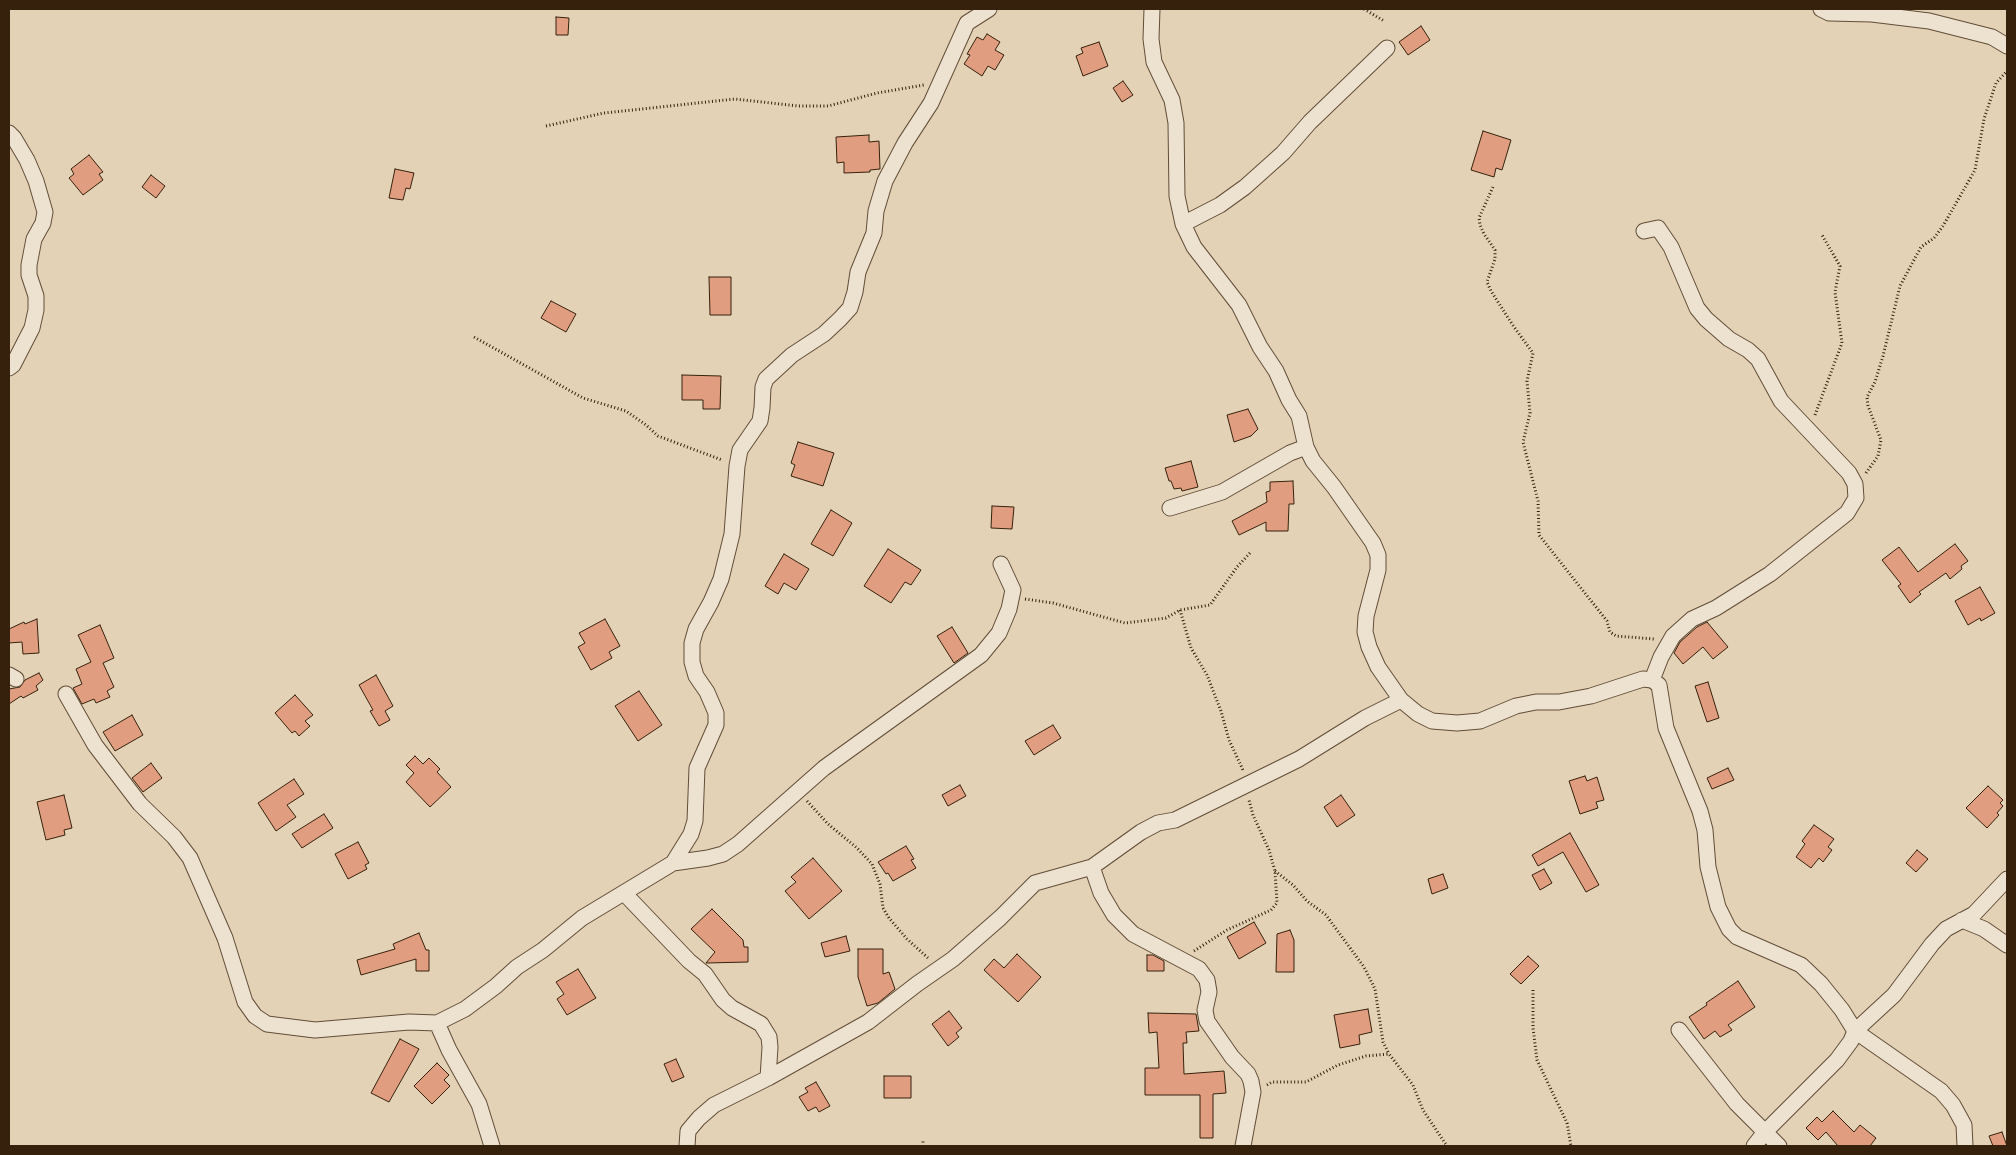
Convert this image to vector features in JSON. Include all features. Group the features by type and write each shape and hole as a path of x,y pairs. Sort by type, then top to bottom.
{"street":[{"path":"673,863 691,834 695,821 697,768 716,725 716,714 713,706 707,692 696,676 692,662 692,643 696,629 711,602 724,570 732,534 740,450 760,421 763,387 766,379 792,355 835,324 850,308 858,272 874,233 876,211 885,181 905,143 942,82 967,22 989,9"},
{"path":"1152,9 1150,39 1154,62 1172,100 1178,196 1183,224 1194,247 1239,305 1260,347 1276,371 1289,400 1299,416 1306,447 1313,461 1334,487 1373,543 1378,555 1378,570 1366,616 1365,632 1378,667 1401,700 1418,714 1432,720 1457,723 1480,721 1516,706 1536,702 1559,702 1583,698 1643,679 1652,680 1659,685 1666,728 1700,811 1705,830 1708,867 1718,907 1729,929 1738,937 1801,965 1821,984 1842,1010 1855,1031 1942,1091 1953,1105 1964,1125 1965,1146"},
{"path":"1821,9 1829,13 1872,14 1929,21 1992,37 2007,46"},
{"path":"1183,224 1220,205 1245,187 1283,153 1310,122 1387,48"},
{"path":"9,134 14,138 27,160 36,181 45,212 43,223 34,239 29,265 29,275 36,296 36,310 32,328 13,365 9,368"},
{"path":"1644,231 1658,228 1671,247 1697,308 1706,319 1729,339 1748,350 1758,359 1781,401 1849,473 1855,484 1856,498 1847,513 1770,574 1716,608 1692,619 1673,636 1661,657 1652,680"},
{"path":"1170,508 1222,492 1290,453 1306,447"},
{"path":"66,694 95,745 140,804 174,837 190,858 226,938 245,1002 255,1016 267,1024 315,1030 409,1022 437,1023 464,1009 496,986 517,967 543,950 582,918 642,881 673,863 723,854 738,844 824,768 980,655 999,633 1013,590 1002,564"},
{"path":"687,1146 688,1131 714,1105 768,1078 868,1022 980,937 1035,882 1092,867 1158,823 1175,820 1299,759 1365,718 1401,700"},
{"path":"1092,867 1101,893 1114,915 1132,934 1199,969 1207,980 1209,992 1206,1010 1207,1021 1232,1057 1248,1074 1252,1092 1243,1146"},
{"path":"1754,1146 1765,1132 1837,1060 1852,1041 1855,1031 1894,995 1932,944 1946,929 1974,914 2007,879"},
{"path":"624,893 689,961 705,974 723,1000 732,1008 761,1024 769,1037 768,1078"},
{"path":"1962,920 1984,929 2007,945"},
{"path":"437,1023 449,1050 480,1104 492,1146"},
{"path":"1679,1030 1737,1104 1779,1146"}],"path":[{"path":"1364,9 1384,21"},
{"path":"1855,484 1868,471 1878,456 1880,440 1868,406 1867,397 1875,382 1883,356 1900,286 1921,247 1934,238 1943,226 1975,170 1984,118 1996,83 2007,71"},
{"path":"546,126 604,113 735,99 798,106 828,106 877,93 942,82"},
{"path":"1494,187 1479,218 1484,234 1495,250 1495,259 1487,282 1490,290 1533,353 1527,381 1530,413 1523,442 1538,501 1539,535 1607,621 1610,632 1616,636 1647,639 1673,636"},
{"path":"1809,432 1842,343 1835,292 1840,266 1822,235"},
{"path":"474,337 583,398 626,411 658,436 669,442 737,466"},
{"path":"1013,590 1028,601 1053,603 1126,623 1166,618 1180,610 1210,605 1237,567 1250,553"},
{"path":"1180,610 1191,648 1206,675 1221,711 1229,740 1243,771 1253,816 1275,871 1277,902 1271,910 1227,930 1180,958"},
{"path":"798,791 828,824 857,848 872,864 880,884 883,908 889,918 907,939 940,968"},
{"path":"1275,871 1293,885 1307,901 1326,915 1364,967 1375,988 1383,1042 1388,1054 1413,1084 1422,1110 1447,1146"},
{"path":"1533,990 1533,1028 1537,1060 1567,1123 1571,1146"},
{"path":"1252,1092 1272,1082 1306,1082 1338,1065 1366,1056 1388,1054"},
{"path":"923,1141 923,1146"}],"building":[{"path":"556,17 569,18 568,35 556,35"},
{"path":"1421,26 1430,40 1408,55 1399,42"},
{"path":"987,34 1000,42 995,50 1004,55 995,70 988,66 982,76 964,64 970,55 967,54 977,37 983,40"},
{"path":"1099,42 1108,66 1083,76 1076,56 1083,53 1081,48"},
{"path":"1123,81 1133,95 1122,102 1113,88"},
{"path":"1483,131 1511,140 1502,170 1496,168 1494,177 1471,170"},
{"path":"869,135 869,142 879,141 880,169 870,170 870,172 844,173 844,162 837,163 836,137"},
{"path":"89,155 103,172 99,174 103,180 83,195 69,178 74,174 71,169"},
{"path":"395,169 414,173 410,189 406,188 403,200 389,198"},
{"path":"151,175 165,186 156,198 142,187"},
{"path":"709,277 731,277 731,315 710,315"},
{"path":"551,301 576,314 566,332 541,318"},
{"path":"682,375 721,376 720,409 703,409 703,400 682,400"},
{"path":"1248,409 1258,429 1251,436 1234,442 1227,415"},
{"path":"798,442 834,453 823,486 791,476 795,465 791,463"},
{"path":"1191,461 1198,487 1182,491 1181,488 1174,489 1165,468"},
{"path":"1293,481 1294,504 1289,504 1288,531 1266,531 1266,522 1239,535 1232,521 1267,502 1266,492 1270,491 1270,482"},
{"path":"992,506 1014,507 1012,529 991,528"},
{"path":"831,510 852,523 833,556 811,544"},
{"path":"1955,544 1968,561 1961,566 1962,569 1950,579 1946,573 1919,592 1921,594 1910,603 1898,586 1901,584 1882,560 1899,547 1918,572"},
{"path":"888,549 921,570 911,585 905,582 891,603 864,586"},
{"path":"784,554 809,569 796,590 784,583 778,594 765,586"},
{"path":"1980,587 1995,613 1981,621 1980,618 1968,625 1955,601"},
{"path":"37,619 39,653 23,654 22,642 9,643 9,629 24,622 25,624"},
{"path":"605,619 620,646 609,652 612,658 591,670 578,647 585,643 579,633"},
{"path":"1707,622 1728,647 1713,659 1703,647 1683,664 1674,653 1680,642 1697,627"},
{"path":"100,625 114,658 103,663 114,687 107,691 110,697 96,703 94,699 82,704 73,688 82,684 76,669 91,662 78,635"},
{"path":"952,627 968,653 954,663 937,636"},
{"path":"39,673 43,680 36,686 38,690 23,698 21,696 9,704 9,689 20,687 25,680"},
{"path":"376,675 393,706 385,711 390,720 379,726 370,711 373,710 359,685"},
{"path":"1708,682 1719,718 1707,722 1695,686"},
{"path":"639,691 662,725 638,741 615,706"},
{"path":"295,695 313,715 305,721 310,726 299,736 295,731 292,733 275,713"},
{"path":"132,715 143,735 115,751 103,732"},
{"path":"1053,725 1061,738 1034,755 1025,741"},
{"path":"415,756 423,764 429,758 440,769 437,772 451,787 430,807 406,782 414,773 406,765"},
{"path":"151,763 162,778 143,792 132,778"},
{"path":"1728,768 1734,780 1712,789 1707,778"},
{"path":"1585,776 1587,781 1597,777 1604,800 1596,802 1598,808 1580,814 1569,781"},
{"path":"294,779 304,794 287,805 296,817 276,831 258,803"},
{"path":"960,785 966,796 948,806 942,795"},
{"path":"1988,786 2003,800 2000,803 2003,806 1997,813 1999,815 1987,828 1966,808"},
{"path":"64,795 72,828 64,830 65,835 46,840 37,802"},
{"path":"1341,795 1355,815 1337,827 1324,807"},
{"path":"324,814 333,828 302,848 292,834"},
{"path":"1814,825 1834,839 1828,847 1832,850 1823,862 1819,858 1811,868 1796,857 1805,844 1802,841"},
{"path":"1570,833 1599,885 1586,892 1563,852 1538,866 1532,855"},
{"path":"358,842 369,863 365,865 367,869 348,879 335,854"},
{"path":"906,846 914,859 911,860 916,868 893,881 878,862"},
{"path":"1917,850 1928,859 1916,872 1906,863"},
{"path":"813,858 842,891 809,919 785,891 796,882 791,877"},
{"path":"1544,869 1552,883 1540,890 1532,875"},
{"path":"1443,874 1448,888 1432,894 1428,879"},
{"path":"712,909 743,940 744,947 748,947 748,962 706,963 715,952 691,929"},
{"path":"1254,922 1266,943 1239,959 1227,937"},
{"path":"1290,930 1294,940 1294,972 1276,972 1277,934"},
{"path":"419,933 426,950 429,950 429,971 416,971 416,959 361,975 357,960 395,949 393,944"},
{"path":"846,936 850,951 825,957 821,943"},
{"path":"858,949 883,949 883,974 889,972 895,989 878,1003 867,1006 858,977"},
{"path":"1017,954 1041,977 1018,1002 984,970 994,959 1004,968"},
{"path":"1147,955 1153,955 1164,961 1164,971 1147,971"},
{"path":"1528,956 1539,966 1521,984 1510,974"},
{"path":"578,969 596,998 567,1015 557,999 564,994 556,982"},
{"path":"1738,981 1755,1007 1728,1025 1732,1030 1720,1037 1715,1031 1704,1039 1689,1017"},
{"path":"1368,1009 1372,1032 1359,1035 1360,1044 1340,1048 1334,1015"},
{"path":"949,1011 962,1028 956,1033 959,1037 948,1046 932,1024"},
{"path":"1148,1013 1196,1014 1199,1031 1186,1032 1187,1043 1183,1043 1184,1074 1224,1071 1226,1093 1213,1094 1213,1138 1200,1138 1200,1095 1145,1095 1145,1068 1159,1068 1157,1032 1149,1033"},
{"path":"400,1039 419,1049 389,1102 371,1093"},
{"path":"676,1059 684,1077 672,1082 664,1064"},
{"path":"437,1063 449,1075 444,1080 450,1086 432,1104 414,1086"},
{"path":"884,1076 911,1076 911,1098 884,1098"},
{"path":"816,1082 830,1106 819,1112 816,1107 808,1111 799,1097 808,1092 805,1088"},
{"path":"1833,1111 1854,1132 1860,1125 1876,1138 1870,1146 1838,1146 1826,1132 1818,1140 1806,1128 1817,1117 1822,1122"},
{"path":"2002,1132 2007,1146 1993,1146 1989,1136"}]}
